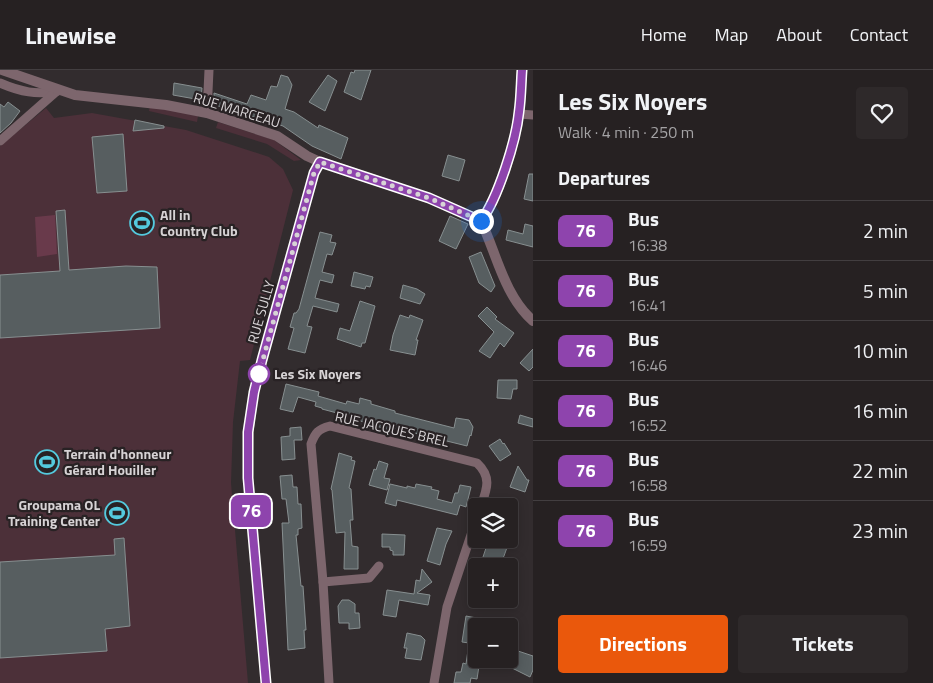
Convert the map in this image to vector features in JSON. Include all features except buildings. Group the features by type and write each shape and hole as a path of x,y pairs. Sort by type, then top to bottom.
{"street":[{"name":"RUE MARCEAU","path":"2,70 58,90 89,98 166,104 207,113 277,136 307,156 320,162 429,198 481,221"},
{"path":"207,113 210,70"},
{"path":"522,70 519,114 507,163 487,213 481,221 511,294 523,312 533,321"},
{"name":"RUE MARCEAU","path":"0,83 15,89 40,94 58,90"},
{"path":"0,141 58,90"},
{"path":"519,114 533,116"},
{"name":"RUE SULLY","path":"266,683 248,478 248,432 254,392 262,360 314,173 320,162"},
{"name":"RUE JACQUES BREL","path":"329,683 323,582 311,444 319,429 330,426 477,463 484,470 488,486 484,498"},
{"path":"434,683 447,607 468,544"},
{"path":"323,582 369,578 379,566"}],"shaded area":[{"path":"150,106 198,116 197,122 149,111"},
{"path":"46,108 54,118 92,113 186,130 269,157 283,169 293,190 250,360 240,361 233,422 231,483 248,683 0,683 0,146"},
{"path":"218,122 274,140 301,160 294,161 267,144 216,128"},
{"path":"55,215 57,254 37,257 35,217"}],"bus line":[{"name":"76","path":"266,683 248,478 248,432 254,392 262,360 314,173 320,162 429,198 481,221 487,213 507,163 519,114 522,70"}],"place":[{"name":"All in Country Club","path":"142,223"},
{"name":"Les Six Noyers","path":"259,374"},
{"name":"Terrain d'honneur Gérard Houiller","path":"47,462"},
{"name":"Groupama OL Training Center","path":"117,513"}],"route":[{"path":"259,374 314,173 320,162 429,198 481,221"}]}
